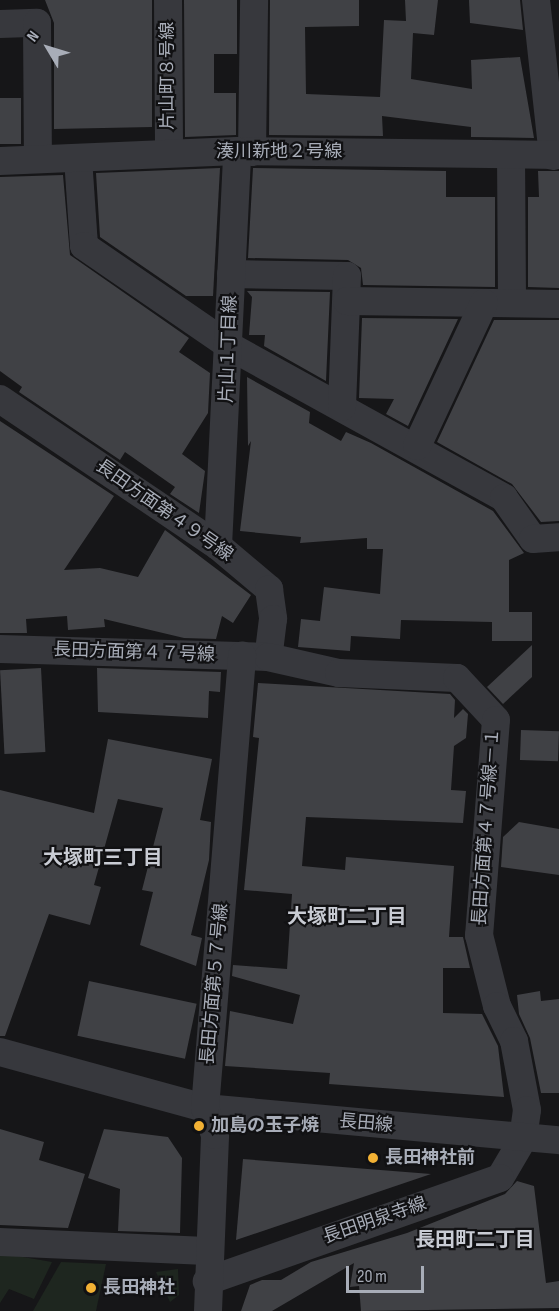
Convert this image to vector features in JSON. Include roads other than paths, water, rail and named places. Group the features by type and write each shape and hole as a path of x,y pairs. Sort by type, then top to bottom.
{"street":[{"name":"片山町８号線","path":"168,0 169,153"},
{"name":"片山１丁目線","path":"218,546 231,347 231,274 245,151 254,0"},
{"path":"536,0 556,156"},
{"path":"0,24 37,22 38,159"},
{"name":"湊川新地２号線","path":"0,161 245,151 556,156"},
{"path":"512,155 512,303"},
{"path":"78,158 84,246 231,347 417,446 504,498 533,539 559,537"},
{"path":"231,274 347,276 342,407"},
{"path":"347,301 559,304"},
{"path":"417,446 484,303"},
{"name":"長田方面第４９号線","path":"0,399 218,546 269,589 273,619 255,657"},
{"name":"長田方面第４７号線","path":"0,649 255,657"},
{"name":"長田方面第５７号線","path":"208,1311 207,1251 215,1135 205,1108 255,657"},
{"name":"長田方面第４７号線－１","path":"255,657 339,673 457,678 496,720 479,935 497,1006 514,1041 527,1110 523,1138"},
{"name":"長田線","path":"0,1052 205,1108 559,1140"},
{"name":"長田明泉寺線","path":"207,1281 500,1178 523,1138"},
{"path":"0,1242 207,1251"}],"place":[{"name":"加島の玉子焼","path":"199,1126"},
{"name":"長田神社前","path":"373,1158"},
{"name":"長田神社","path":"91,1288"}],"district":[{"name":"大塚町三丁目","path":"103,858"},
{"name":"大塚町二丁目","path":"347,917"},
{"name":"長田町二丁目","path":"475,1240"}]}
